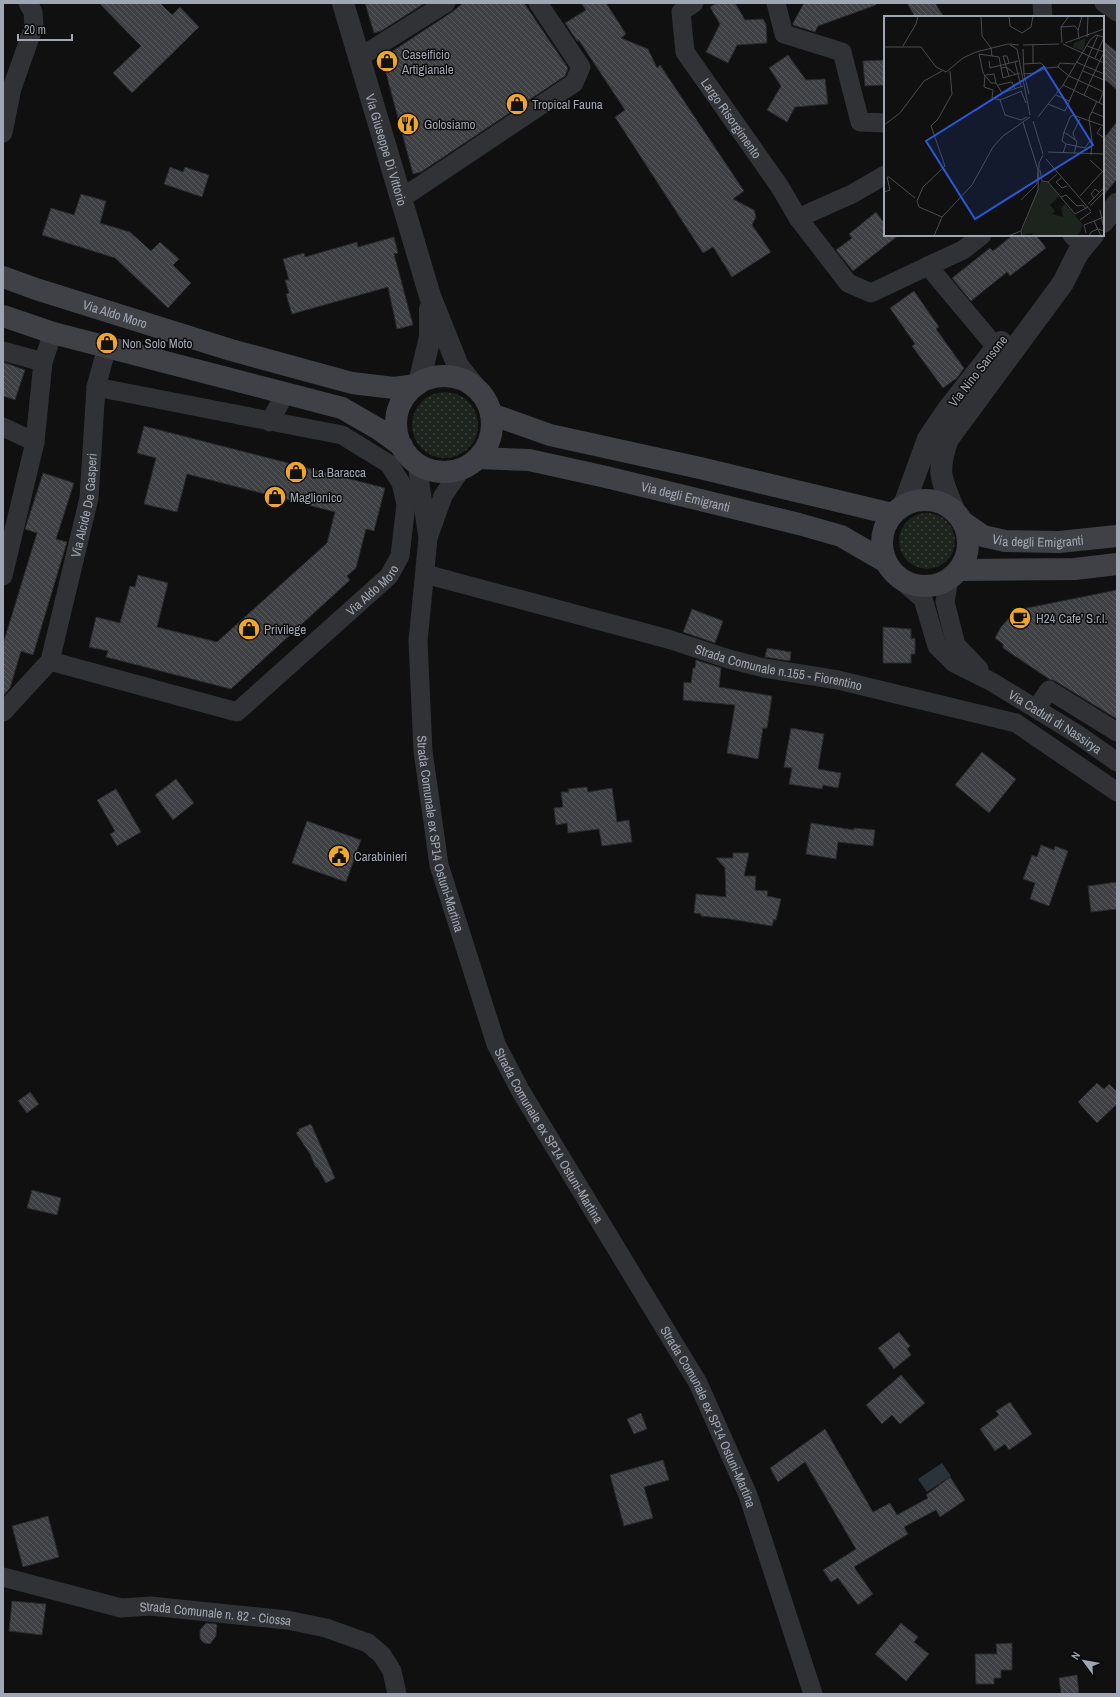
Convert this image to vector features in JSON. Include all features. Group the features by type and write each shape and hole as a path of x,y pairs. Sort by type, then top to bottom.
{"main road":[{"name":"Via Aldo Moro","path":"3,277 36,289 231,350 344,381 394,388 417,384"},
{"path":"3,316 53,333 107,348 342,408 380,430 402,446"},
{"path":"446,376 460,379 473,385 488,403 491,414 492,430 487,445 470,463 447,472 432,470 417,464 408,456 397,434 396,420 399,407 406,395 417,384 432,377 446,376"},
{"name":"Via degli Emigranti","path":"491,414 550,434 700,468 898,510 916,500 929,499 942,503 983,536 1005,541 1059,542 1117,536"},
{"name":"Via degli Emigranti","path":"470,463 529,460 606,477 799,524 841,536 890,568 907,583 921,587 936,585 954,574 1075,569 1117,564"},
{"path":"890,568 882,550 882,537 885,525 898,510"},
{"path":"954,574 966,559 968,546 968,534 958,516"}],"street":[{"path":"3,133 12,88 34,26 33,12 28,3"},
{"name":"Via Giuseppe Di Vittorio","path":"343,3 430,296 458,366 473,385"},
{"path":"360,57 446,3"},
{"path":"402,198 574,83 581,68 538,3"},
{"path":"776,3 784,34 842,52 860,122 884,123"},
{"path":"1042,3 1043,16"},
{"path":"1104,3 1117,12"},
{"name":"Largo Risorgimento","path":"687,8 685,52 780,187 798,218 848,283 871,293 963,250 981,236"},
{"path":"798,218 852,194 884,176"},
{"path":"1104,221 1117,204"},
{"name":"Via Nino Sansone","path":"958,516 941,478 941,458 948,439 1053,273 1082,242"},
{"path":"928,266 1001,353"},
{"name":"Via Giuseppe Di Vittorio","path":"417,384 430,337 430,296"},
{"path":"3,576 35,442 43,362 53,333"},
{"name":"Via Alcide De Gasperi","path":"50,661 89,498 96,387 107,348"},
{"path":"3,351 43,362"},
{"name":"Via Nino Sansone","path":"898,510 928,439 949,408 1001,353"},
{"name":"Via Aldo Moro","path":"50,661 237,712 389,576 400,556 406,504 401,483 389,464 342,435 96,387"},
{"path":"270,422 285,393"},
{"path":"3,427 35,442"},
{"name":"Strada Comunale ex SP14 Ostuni-Martina","path":"428,538 444,496 470,463"},
{"name":"Strada Comunale ex SP14 Ostuni-Martina","path":"417,464 428,538 418,641 424,751 439,865 496,1044 520,1090 698,1383 748,1495 813,1694"},
{"name":"Via Caduti di Nassirya","path":"890,568 923,600 937,646 954,663 992,682 1077,734 1117,762"},
{"name":"Strada Comunale n.155 - Fiorentino","path":"425,574 668,639 764,668 838,680 1016,723 1117,792"},
{"name":"Via Caduti di Nassirya","path":"954,574 945,602 956,645 992,682"},
{"path":"3,712 50,661"},
{"path":"1036,709 1049,690 1117,732"},
{"name":"Strada Comunale n. 82 - Ciossa","path":"3,1577 121,1608 152,1606 287,1620 326,1628 368,1643 382,1655 392,1671 397,1694"}],"shaded area":[{"path":"445,392 458,395 468,402 475,412 478,425 475,438 468,448 458,455 445,458 432,455 422,448 415,438 412,425 415,412 422,402 432,395"},
{"path":"927,513 938,515 947,521 953,530 955,541 953,552 947,561 938,567 927,569 916,567 907,561 901,552 899,541 901,530 907,521 916,515"},
{"path":"942,1463 951,1476 927,1492 918,1479"}],"building":[{"path":"99,3 160,3 172,15 180,7 199,27 132,93 113,73 141,46"},
{"path":"365,3 425,3 381,31 374,33"},
{"path":"463,3 524,3 568,68 565,76 421,172 413,174 382,58 452,12"},
{"path":"581,3 606,3 626,34 621,38 648,49 657,68 660,65 744,191 733,199 754,210 756,217 752,225 771,252 732,277 713,247 703,253 615,117 625,110 578,39 578,42 565,23 586,10"},
{"path":"717,3 735,3 745,20 763,19 766,24 767,43 737,45 728,63 706,52 720,24 710,7"},
{"path":"804,3 876,3 876,5 818,26 815,32 793,25"},
{"path":"907,3 935,3 943,16 914,16"},
{"path":"1104,42 1117,52 1117,90 1104,79"},
{"path":"788,55 806,80 825,79 828,104 795,107 787,122 767,110 781,86 769,68"},
{"path":"884,60 884,85 865,86 863,61"},
{"path":"1117,122 1117,179 1104,195 1104,138"},
{"path":"170,167 183,172 185,167 209,175 202,197 164,184"},
{"path":"81,194 106,201 100,223 130,232 151,251 160,242 179,259 173,265 191,283 168,308 115,258 42,235 51,208 74,215"},
{"path":"876,212 884,223 884,236 898,236 853,271 836,250 852,238 849,234"},
{"path":"1012,236 1037,236 1046,248 1010,276 1007,272 971,301 952,278 990,248 993,251"},
{"path":"394,237 398,253 394,254 413,325 397,329 388,287 292,314 286,294 289,293 285,280 289,280 283,259 304,253 305,257 357,242 358,247"},
{"path":"914,291 939,327 936,329 964,368 957,378 943,388 912,346 915,344 890,308"},
{"path":"3,362 25,370 15,400 3,396"},
{"path":"144,426 385,488 374,531 366,529 356,568 347,576 350,580 231,689 106,657 108,651 89,647 96,617 120,623 130,586 135,587 138,575 168,583 157,627 217,642 327,543 335,512 187,474 177,512 144,504 156,458 137,453"},
{"path":"43,473 74,483 56,539 67,542 33,655 21,651 10,688 3,696 3,644 37,533 25,529"},
{"path":"1117,590 1117,719 1055,681 1049,679 1003,648 1003,644 995,638 1001,627 1010,617 1022,609"},
{"path":"692,609 723,621 715,643 683,632"},
{"path":"883,627 911,629 911,639 915,638 915,654 911,654 911,663 883,663"},
{"path":"767,648 791,652 790,661 765,657"},
{"path":"696,660 721,668 719,687 772,696 767,728 763,728 758,759 727,753 735,705 683,700 684,682 691,683 693,668 695,668"},
{"path":"791,728 824,734 818,769 841,773 838,788 823,785 822,789 789,784 792,768 784,767"},
{"path":"982,752 1016,779 989,813 955,785"},
{"path":"176,779 194,803 173,820 155,795"},
{"path":"587,787 588,792 612,788 617,822 629,820 632,842 602,846 599,829 568,833 567,823 556,825 554,808 563,807 561,792 569,792 568,789"},
{"path":"116,789 141,832 117,846 110,834 115,831 97,800"},
{"path":"307,821 361,840 346,882 292,863"},
{"path":"811,823 854,830 854,828 875,830 873,846 838,842 836,859 806,854"},
{"path":"1041,845 1054,850 1055,846 1068,851 1049,906 1030,899 1035,883 1023,879 1032,855 1037,857"},
{"path":"733,853 749,853 744,876 756,876 755,890 768,891 767,896 781,899 776,920 774,919 772,926 701,916 701,914 694,913 696,894 726,897 725,868 716,858 733,858"},
{"path":"1117,882 1117,909 1091,912 1088,886"},
{"path":"1097,1083 1104,1089 1109,1084 1117,1092 1117,1104 1097,1123 1078,1102"},
{"path":"30,1092 39,1104 27,1113 18,1101"},
{"path":"311,1124 335,1178 326,1183 317,1167 316,1168 310,1154 296,1133 299,1129"},
{"path":"32,1190 61,1198 57,1215 27,1208"},
{"path":"899,1332 910,1346 907,1349 911,1355 894,1369 878,1348"},
{"path":"901,1375 925,1403 900,1424 892,1415 882,1424 866,1405"},
{"path":"1010,1402 1032,1434 1009,1450 1005,1444 995,1451 980,1429 999,1415 996,1411"},
{"path":"641,1413 647,1429 634,1434 627,1419"},
{"path":"825,1429 873,1512 890,1503 897,1515 928,1498 926,1495 950,1477 965,1500 940,1517 936,1510 904,1527 908,1534 854,1567 873,1594 858,1605 838,1578 831,1582 823,1570 856,1549 805,1462 778,1482 770,1468"},
{"path":"663,1460 669,1480 644,1487 653,1518 624,1526 610,1475"},
{"path":"48,1516 59,1557 23,1567 12,1526"},
{"path":"12,1601 46,1604 42,1635 9,1631"},
{"path":"206,1623 217,1625 216,1636 210,1644 204,1643 200,1639 200,1630"},
{"path":"901,1623 918,1637 914,1642 929,1654 906,1681 875,1654"},
{"path":"1012,1643 1012,1670 1001,1670 1001,1678 994,1678 994,1684 976,1684 975,1654 997,1654 996,1644"},
{"path":"1077,1675 1079,1694 1061,1694 1059,1678"}],"place":[{"name":"Caseificio Artigianale","path":"387,61"},
{"name":"Tropical Fauna","path":"517,104"},
{"name":"Golosiamo","path":"408,124"},
{"name":"Non Solo Moto","path":"107,343"},
{"name":"La Baracca","path":"296,472"},
{"name":"Maglionico","path":"275,497"},
{"name":"H24 Cafe' S.r.l.","path":"1020,618"},
{"name":"Privilege","path":"249,629"},
{"name":"Carabinieri","path":"339,856"}]}
